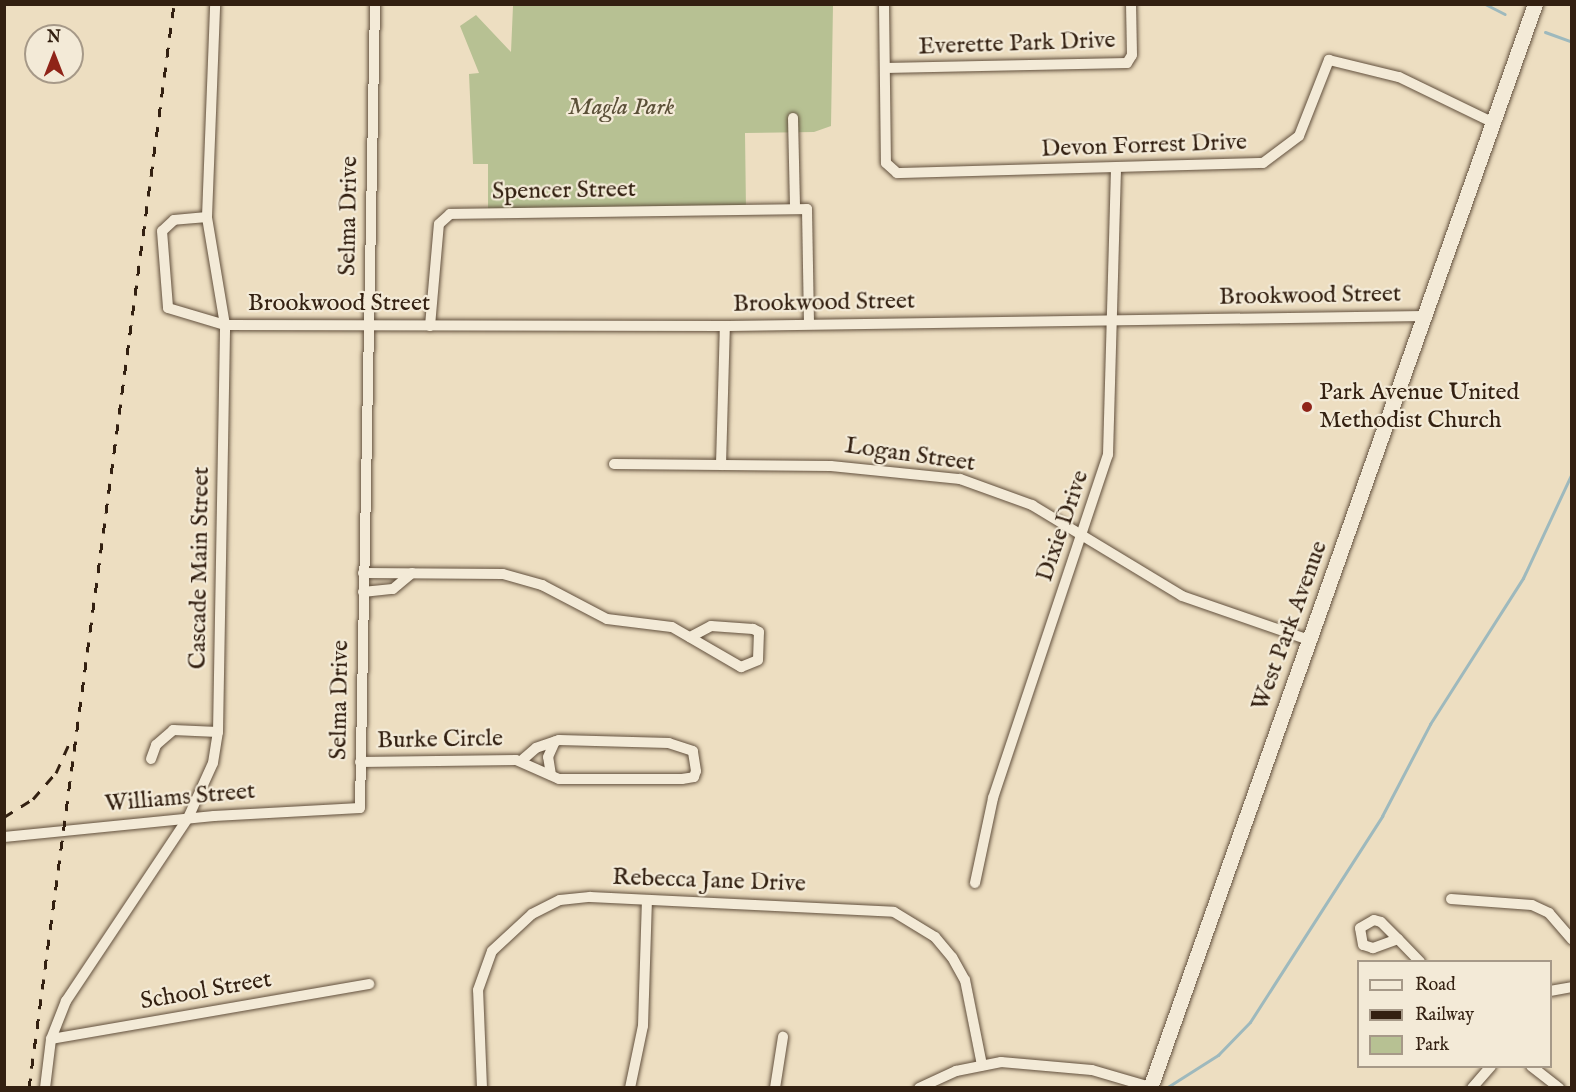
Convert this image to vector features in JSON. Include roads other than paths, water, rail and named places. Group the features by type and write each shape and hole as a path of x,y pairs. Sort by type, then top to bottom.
{"main road":[{"name":"West Park Avenue","path":"1150,1087 1535,4"}],"street":[{"name":"Cascade Main Street","path":"45,1088 51,1039 66,1001 87,966 188,818 205,787 218,732 225,325 207,217 215,4"},
{"name":"Selma Drive","path":"360,808 375,4"},
{"name":"Devon Forrest Drive","path":"884,4 886,163 890,172 1242,167 1279,155 1305,125 1329,60 1400,77 1494,123"},
{"name":"Everette Park Drive","path":"885,68 1127,63 1132,55 1131,4"},
{"path":"793,118 795,209 807,209 809,324"},
{"name":"Dixie Drive","path":"975,883 1000,775 1083,538 1108,455 1116,170"},
{"name":"Spencer Street","path":"430,326 439,224 450,214 795,209"},
{"name":"Brookwood Street","path":"207,217 174,220 162,231 168,308 225,325 725,326 1424,316"},
{"path":"722,465 725,326"},
{"name":"Logan Street","path":"614,464 831,466 960,479 1032,505 1182,596 1309,640"},
{"path":"363,573 503,574 542,585 590,613 672,627 741,667 753,666 758,660 759,632 753,629 711,626 690,637"},
{"path":"363,592 393,589 412,573"},
{"path":"151,759 156,745 173,730 218,732"},
{"path":"551,775 548,757 555,741"},
{"name":"Burke Circle","path":"360,762 521,761 551,775 682,779 694,777 696,771 695,754 683,745 555,741 536,748 521,761"},
{"name":"Williams Street","path":"4,837 188,818 360,808"},
{"path":"1451,899 1532,904 1570,933"},
{"name":"Rebecca Jane Drive","path":"482,1088 478,990 492,951 508,932 560,900 647,900 876,908 914,921 941,944 965,980 982,1065"},
{"path":"630,1088 643,1026 647,900"},
{"path":"1398,939 1418,960"},
{"name":"School Street","path":"51,1039 369,984"},
{"path":"1552,991 1572,987"},
{"path":"775,1088 783,1037"},
{"path":"920,1088 982,1065 1001,1062 1092,1070 1150,1087"},
{"path":"1472,1088 1489,1068"},
{"path":"1534,1068 1559,1088"}],"waterway":[{"path":"1485,4 1505,14"},
{"path":"1545,32 1572,42"},
{"path":"1166,1088 1218,1055 1250,1022 1382,816 1430,724 1523,578 1572,473"}],"railway":[{"path":"29,1088 174,4"},
{"path":"4,817 33,799 56,773 71,740"}],"place":[{"name":"Park Avenue United Methodist Church","path":"1307,407"}],"park label":[{"name":"Magla Park","path":"621,108"}]}
